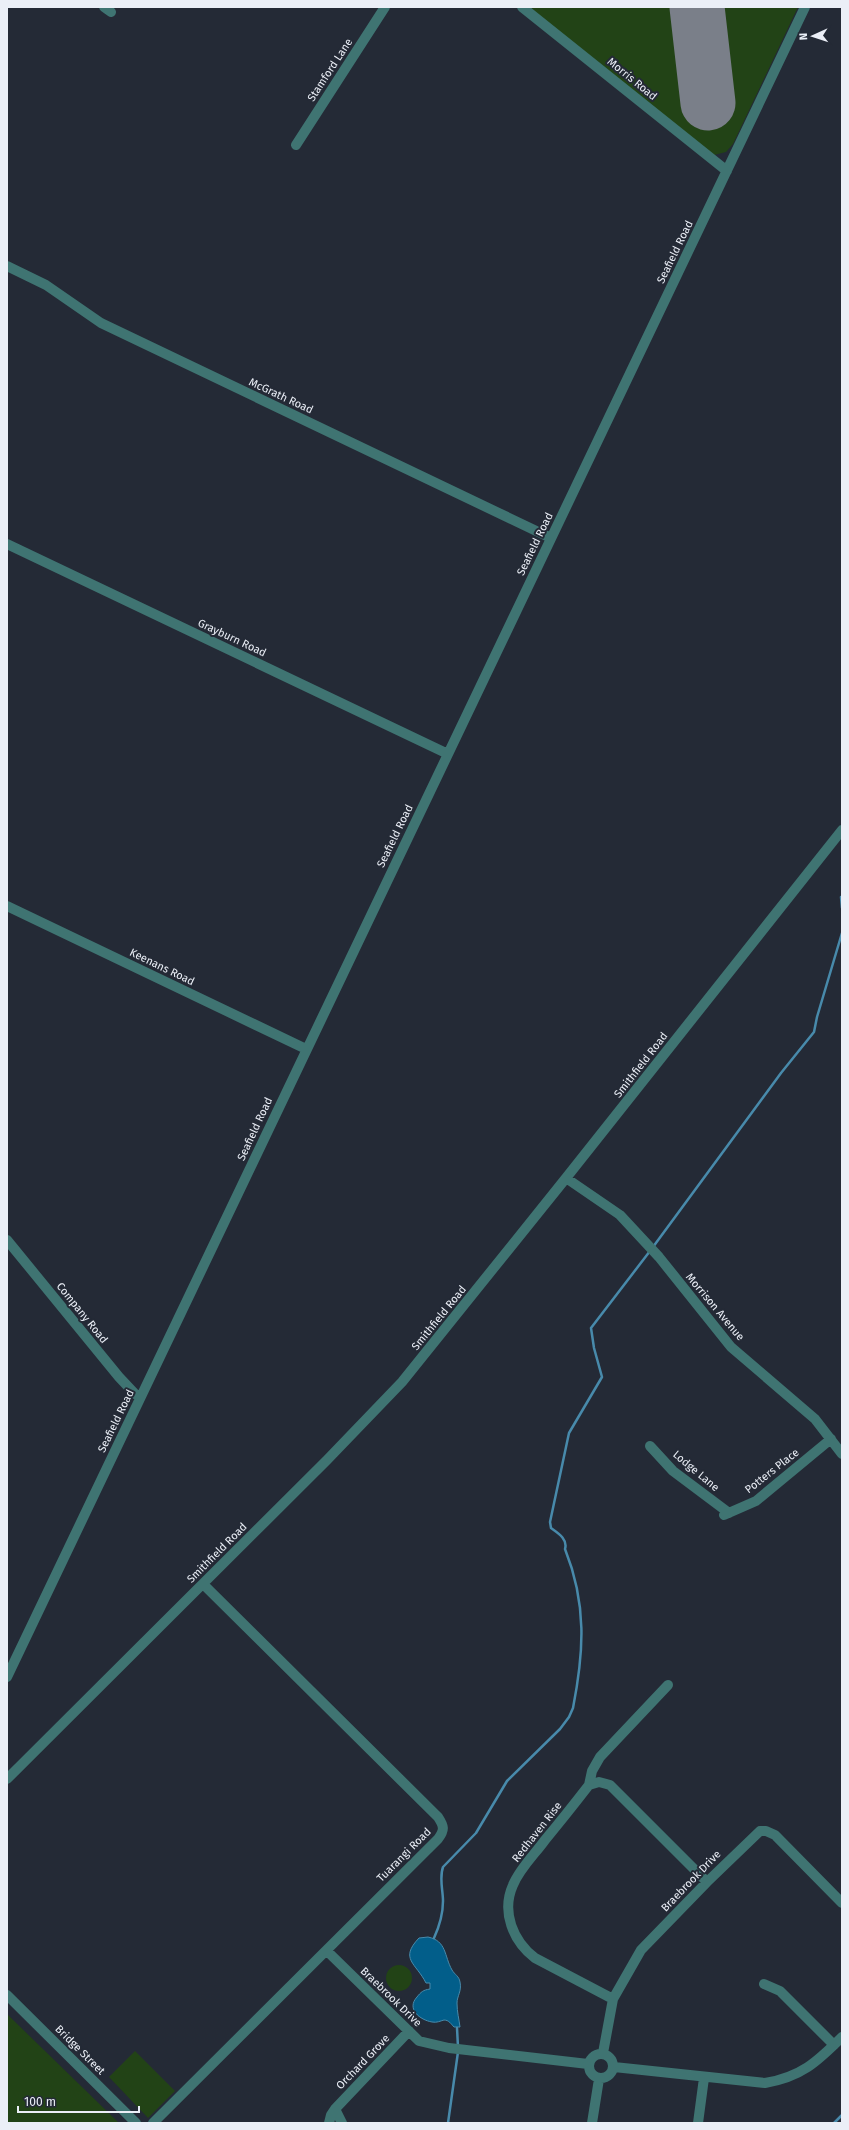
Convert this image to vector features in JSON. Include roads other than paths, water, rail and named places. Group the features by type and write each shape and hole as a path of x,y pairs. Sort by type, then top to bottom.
{"street":[{"name":"Stamford Lane","path":"296,145 385,7"},
{"name":"Morris Road","path":"522,7 727,171"},
{"name":"Seafield Road","path":"7,1676 805,7"},
{"name":"McGrath Road","path":"7,266 46,285 101,323 551,538"},
{"name":"Grayburn Road","path":"7,544 448,754"},
{"name":"Smithfield Road","path":"7,1779 327,1460 402,1382 842,830"},
{"name":"Keenans Road","path":"7,906 306,1050"},
{"name":"Morrison Avenue","path":"566,1178 620,1215 659,1257 731,1347 815,1419 842,1454"},
{"name":"Company Road","path":"7,1240 119,1377 135,1394 141,1396"},
{"name":"Potters Place","path":"726,1514 756,1501 831,1439"},
{"name":"Lodge Lane","path":"650,1446 673,1470 726,1514"},
{"name":"Tuarangi Road","path":"153,2123 327,1951 443,1833 443,1825 432,1811 203,1584"},
{"path":"668,1685 600,1758 592,1771 589,1785 599,1782 610,1785 706,1882"},
{"name":"Redhaven Rise","path":"589,1785 516,1878 509,1897 509,1918 516,1937 527,1951 536,1958 613,1999"},
{"name":"Braebrook Drive","path":"603,2053 613,1999 641,1950 706,1882 755,1834 760,1831 766,1831 775,1835 842,1903"},
{"name":"Braebrook Drive","path":"327,1951 419,2041 449,2048 588,2064"},
{"path":"764,1984 780,1991 834,2045"},
{"name":"Bridge Street","path":"7,1995 136,2123"},
{"name":"Orchard Grove","path":"329,2123 331,2114 335,2109 409,2031"},
{"path":"614,2067 764,2084 784,2080 803,2072 819,2061 842,2037"},
{"path":"600,2079 590,2072 588,2064 593,2056 603,2053 610,2057 614,2067"},
{"path":"600,2079 608,2076 614,2067"},
{"path":"698,2123 704,2078"},
{"path":"592,2123 600,2079"},
{"path":"335,2109 342,2123"}],"water":[{"path":"428,1937 439,1942 442,1946 449,1965 458,1977 460,1988 457,2003 460,2027 454,2027 446,2020 435,2022 427,2021 419,2016 414,2010 414,2001 421,1993 430,1989 430,1983 426,1983 414,1966 411,1961 410,1951 419,1938"}],"waterway":[{"path":"841,897 842,908"},
{"path":"653,1247 781,1073 814,1032 842,933"},
{"path":"434,1938 442,1911 443,1901 441,1880 443,1867 476,1833 507,1781 560,1729 569,1717 573,1708 581,1648 580,1609 577,1589 565,1549 566,1545 564,1539 551,1528 550,1522 569,1433 602,1377 594,1348 591,1328 650,1251"},
{"path":"457,2028 458,2047"},
{"path":"448,2123 458,2052"},
{"path":"834,2123 842,2115"}]}
